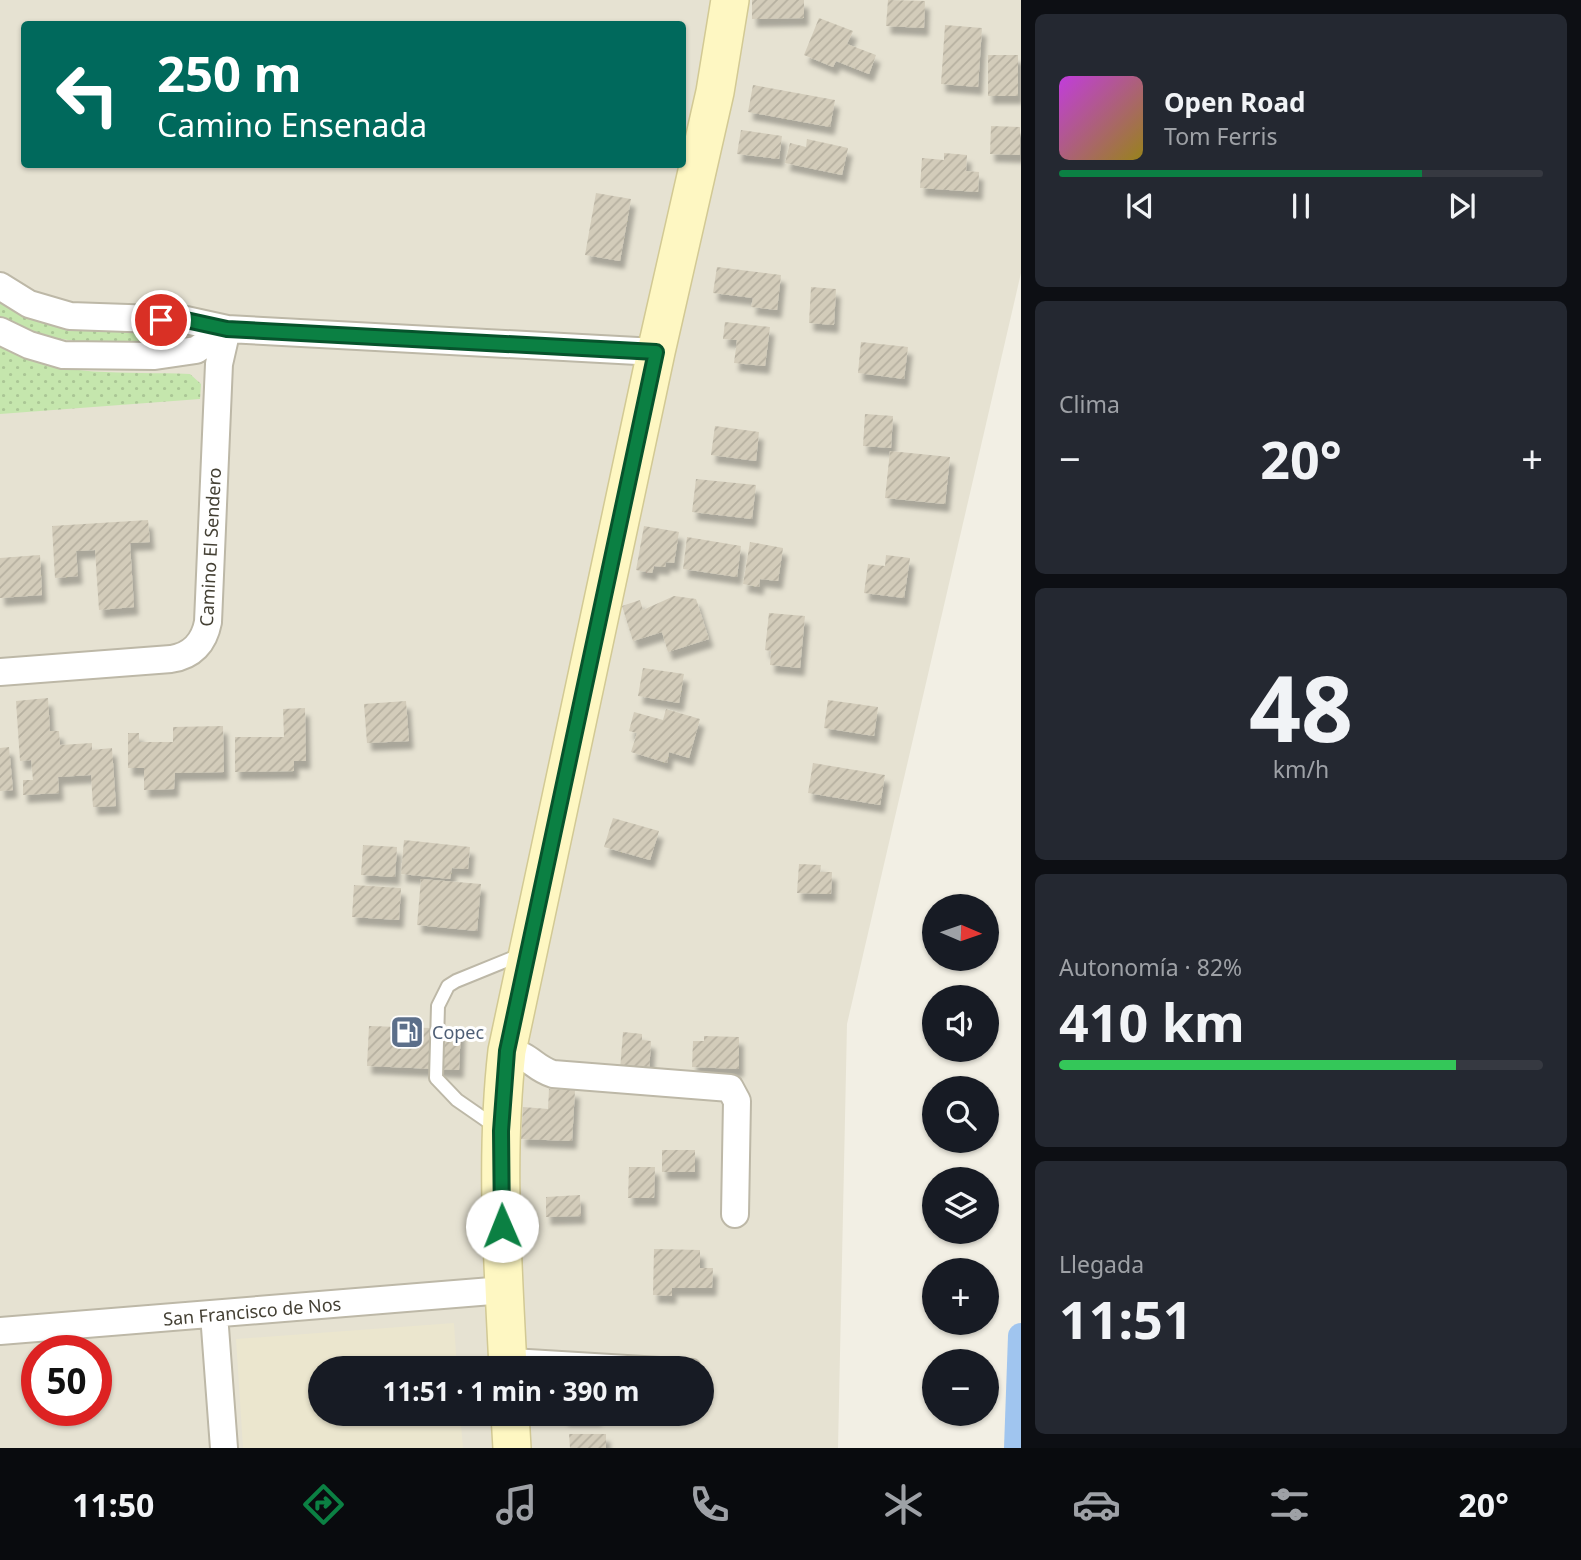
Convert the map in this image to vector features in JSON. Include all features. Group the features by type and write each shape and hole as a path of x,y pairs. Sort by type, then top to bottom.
{"main road":[{"path":"508,1356 501,1131 507,1051 656,352 715,92 730,0"},
{"path":"511,1426 512,1448"}],"street":[{"path":"0,286 29,304 70,316 186,320 227,329 656,352"},
{"path":"0,331 29,345 63,355 155,356 196,350 227,329"},
{"name":"Camino El Sendero","path":"0,672 171,659 186,655 200,644 208,622 219,364 227,329"},
{"path":"507,1051 525,1055 538,1068 553,1074 730,1088 737,1101 735,1214"},
{"name":"San Francisco de Nos","path":"0,1331 504,1290"},
{"path":"214,1314 224,1448"}],"lane":[{"path":"501,1131 457,1100 436,1078 438,1006 442,995 456,981 527,952"}],"shaded area":[{"path":"0,0 1021,0 1021,273 847,1024 838,1448 0,1448"},
{"path":"454,1323 456,1356 308,1356 308,1426 461,1426 463,1448 243,1448 236,1339"}],"green space":[{"path":"0,298 167,332 173,336 172,343 83,342 41,334 0,316"},
{"path":"0,347 22,357 69,369 190,374 201,384 200,399 0,414"}],"building":[{"path":"752,0 804,0 804,18 752,19"},
{"path":"888,0 925,1 924,28 886,26"},
{"path":"819,18 853,31 847,44 876,55 869,74 836,61 833,67 804,55"},
{"path":"945,25 982,28 978,87 941,84"},
{"path":"988,55 1018,55 1018,96 988,96"},
{"path":"753,85 835,100 830,127 748,112"},
{"path":"991,126 1020,127 1020,155 990,154"},
{"path":"741,130 782,136 779,159 737,154"},
{"path":"807,139 848,148 842,175 785,163 790,143 806,147"},
{"path":"944,153 967,155 966,171 979,172 978,192 920,188 922,158 944,160"},
{"path":"596,193 631,199 620,261 585,255"},
{"path":"717,267 781,275 777,310 751,307 753,298 713,293"},
{"path":"811,287 836,289 834,325 809,323"},
{"path":"725,322 770,327 765,366 734,363 737,340 723,339"},
{"path":"861,342 908,347 904,379 858,373"},
{"path":"865,414 893,416 891,448 863,446"},
{"path":"715,426 759,432 756,461 711,455"},
{"path":"890,451 950,457 945,504 885,498"},
{"path":"696,479 756,485 752,519 692,512"},
{"path":"148,520 150,542 130,543 134,607 99,610 95,550 76,551 78,576 55,578 52,526"},
{"path":"644,526 679,532 674,563 666,562 665,567 654,566 652,573 636,570"},
{"path":"687,537 741,546 737,577 683,569"},
{"path":"750,542 783,548 778,581 760,579 759,587 743,584"},
{"path":"40,555 42,595 0,598 0,558"},
{"path":"886,555 910,558 904,598 864,593 868,564 885,566"},
{"path":"674,596 696,599 709,639 668,652 662,632 633,641 622,606 640,600 643,610"},
{"path":"769,613 805,616 800,668 770,665 771,651 765,650"},
{"path":"643,668 684,674 679,703 638,696"},
{"path":"48,698 50,731 59,731 60,745 92,743 92,750 112,748 116,806 93,807 91,775 58,777 59,793 23,795 23,780 33,780 31,760 20,761 16,701"},
{"path":"828,700 878,707 874,736 824,728"},
{"path":"406,701 409,741 367,743 364,704"},
{"path":"305,708 306,761 294,761 294,771 235,772 235,737 284,737 283,709"},
{"path":"666,709 700,719 689,758 669,752 667,763 631,752 637,733 629,731 634,712 663,720"},
{"path":"223,726 224,772 175,773 174,789 144,790 144,768 128,768 128,733 139,733 139,742 173,742 173,727"},
{"path":"9,747 13,790 0,791 0,748"},
{"path":"813,763 885,775 880,805 808,793"},
{"path":"613,818 659,831 650,860 604,847"},
{"path":"404,840 470,847 468,869 452,868 450,879 401,874"},
{"path":"363,845 397,847 395,877 361,875"},
{"path":"799,864 821,865 820,872 832,872 831,894 797,893"},
{"path":"421,879 481,884 477,931 417,925"},
{"path":"354,885 401,888 399,920 352,917"},
{"path":"369,1026 461,1029 459,1070 367,1066"},
{"path":"623,1032 642,1034 642,1040 651,1041 649,1073 620,1070"},
{"path":"704,1036 739,1037 739,1069 692,1067 693,1041 704,1041"},
{"path":"549,1089 575,1090 572,1141 521,1139 523,1107 548,1109"},
{"path":"662,1150 695,1150 695,1172 662,1172"},
{"path":"629,1167 655,1167 654,1198 628,1198"},
{"path":"580,1195 581,1216 546,1217 546,1197"},
{"path":"654,1249 700,1250 700,1268 713,1268 712,1288 672,1288 672,1296 653,1295"},
{"path":"569,1434 606,1434 606,1448 570,1448"}],"waterway":[{"path":"1017,1448 1021,1336"}],"place":[{"name":"Copec","path":"407,1032"}],"route":[{"path":"161,320 186,320 227,329 656,352 507,1051 501,1131 502,1226"}]}
